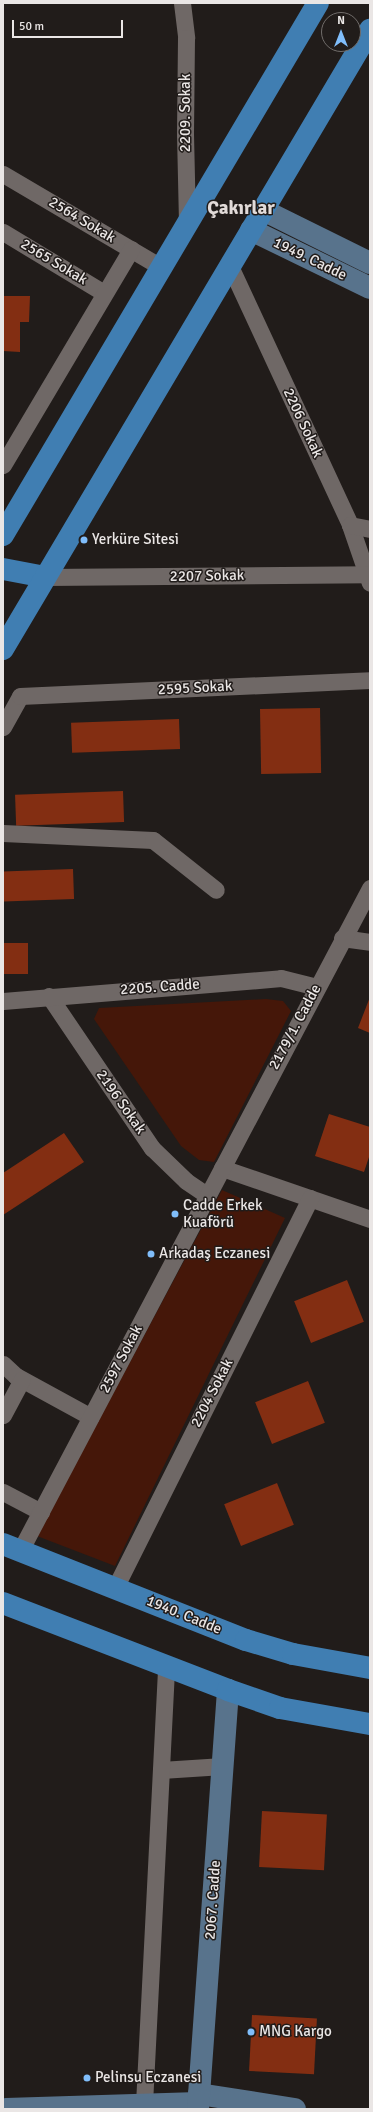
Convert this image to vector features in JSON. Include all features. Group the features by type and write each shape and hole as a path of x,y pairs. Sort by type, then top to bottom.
{"main road":[{"path":"3,535 318,3"},
{"path":"3,649 370,30"},
{"path":"3,569 45,577"},
{"name":"1940. Cadde","path":"11,1547 246,1640 293,1654 370,1668"},
{"path":"3,1603 228,1690 288,1710 370,1724"}],"street":[{"name":"2209. Sokak","path":"182,3 186,38 185,134 188,223"},
{"name":"2564 Sokak","path":"3,174 161,267"},
{"name":"1949. Cadde","path":"263,210 370,263"},
{"name":"1949. Cadde","path":"251,230 370,288"},
{"name":"2565 Sokak","path":"3,232 104,293"},
{"path":"3,465 131,249"},
{"name":"2206 Sokak","path":"230,266 350,525 369,578"},
{"path":"350,525 370,529"},
{"name":"2207 Sokak","path":"45,577 369,578"},
{"name":"2595 Sokak","path":"3,727 20,696 370,680"},
{"path":"3,833 153,840 216,890"},
{"name":"2179/1. Cadde","path":"222,1168 316,987 370,888"},
{"path":"342,938 370,942"},
{"name":"2205. Cadde","path":"3,1001 281,978 316,987"},
{"name":"2196 Sokak","path":"49,996 152,1148 186,1181 207,1195"},
{"path":"222,1168 370,1219"},
{"name":"2597 Sokak","path":"11,1547 41,1512 222,1168"},
{"name":"2204 Sokak","path":"115,1588 310,1198"},
{"path":"3,1364 22,1380 91,1417"},
{"path":"3,1416 22,1380"},
{"path":"3,1492 41,1512"},
{"path":"144,2104 166,1666"},
{"name":"2067. Cadde","path":"198,2102 228,1690"},
{"path":"161,1770 223,1766"},
{"path":"6,2109 198,2102 295,2109"}],"shaded area":[{"path":"266,999 283,1001 291,1011 214,1162 199,1160 181,1146 94,1019 99,1008"},
{"path":"222,1190 285,1218 115,1566 37,1536"}],"building":[{"path":"3,296 30,296 29,322 20,322 20,352 3,351"},
{"path":"320,708 321,773 261,774 260,709"},
{"path":"179,719 180,749 72,753 71,723"},
{"path":"123,791 124,822 16,826 15,795"},
{"path":"73,869 74,899 4,901 3,871"},
{"path":"3,943 28,943 28,974 3,974"},
{"path":"370,997 370,1033 358,1028"},
{"path":"329,1114 370,1127 370,1154 364,1172 315,1156"},
{"path":"64,1133 84,1162 3,1215 3,1173"},
{"path":"347,1280 364,1322 311,1343 294,1301"},
{"path":"308,1381 325,1423 272,1444 255,1402"},
{"path":"277,1483 294,1525 241,1546 224,1504"},
{"path":"262,1811 327,1814 324,1870 259,1867"},
{"path":"252,2015 317,2018 314,2074 249,2071"}],"place":[{"name":"Yerküre Sitesi","path":"84,540"},
{"name":"Cadde Erkek Kuaförü","path":"175,1214"},
{"name":"Arkadaş Eczanesi","path":"151,1254"},
{"name":"MNG Kargo","path":"251,2032"},
{"name":"Pelinsu Eczanesi","path":"87,2078"}],"district":[{"name":"Çakırlar","path":"241,209"}]}
